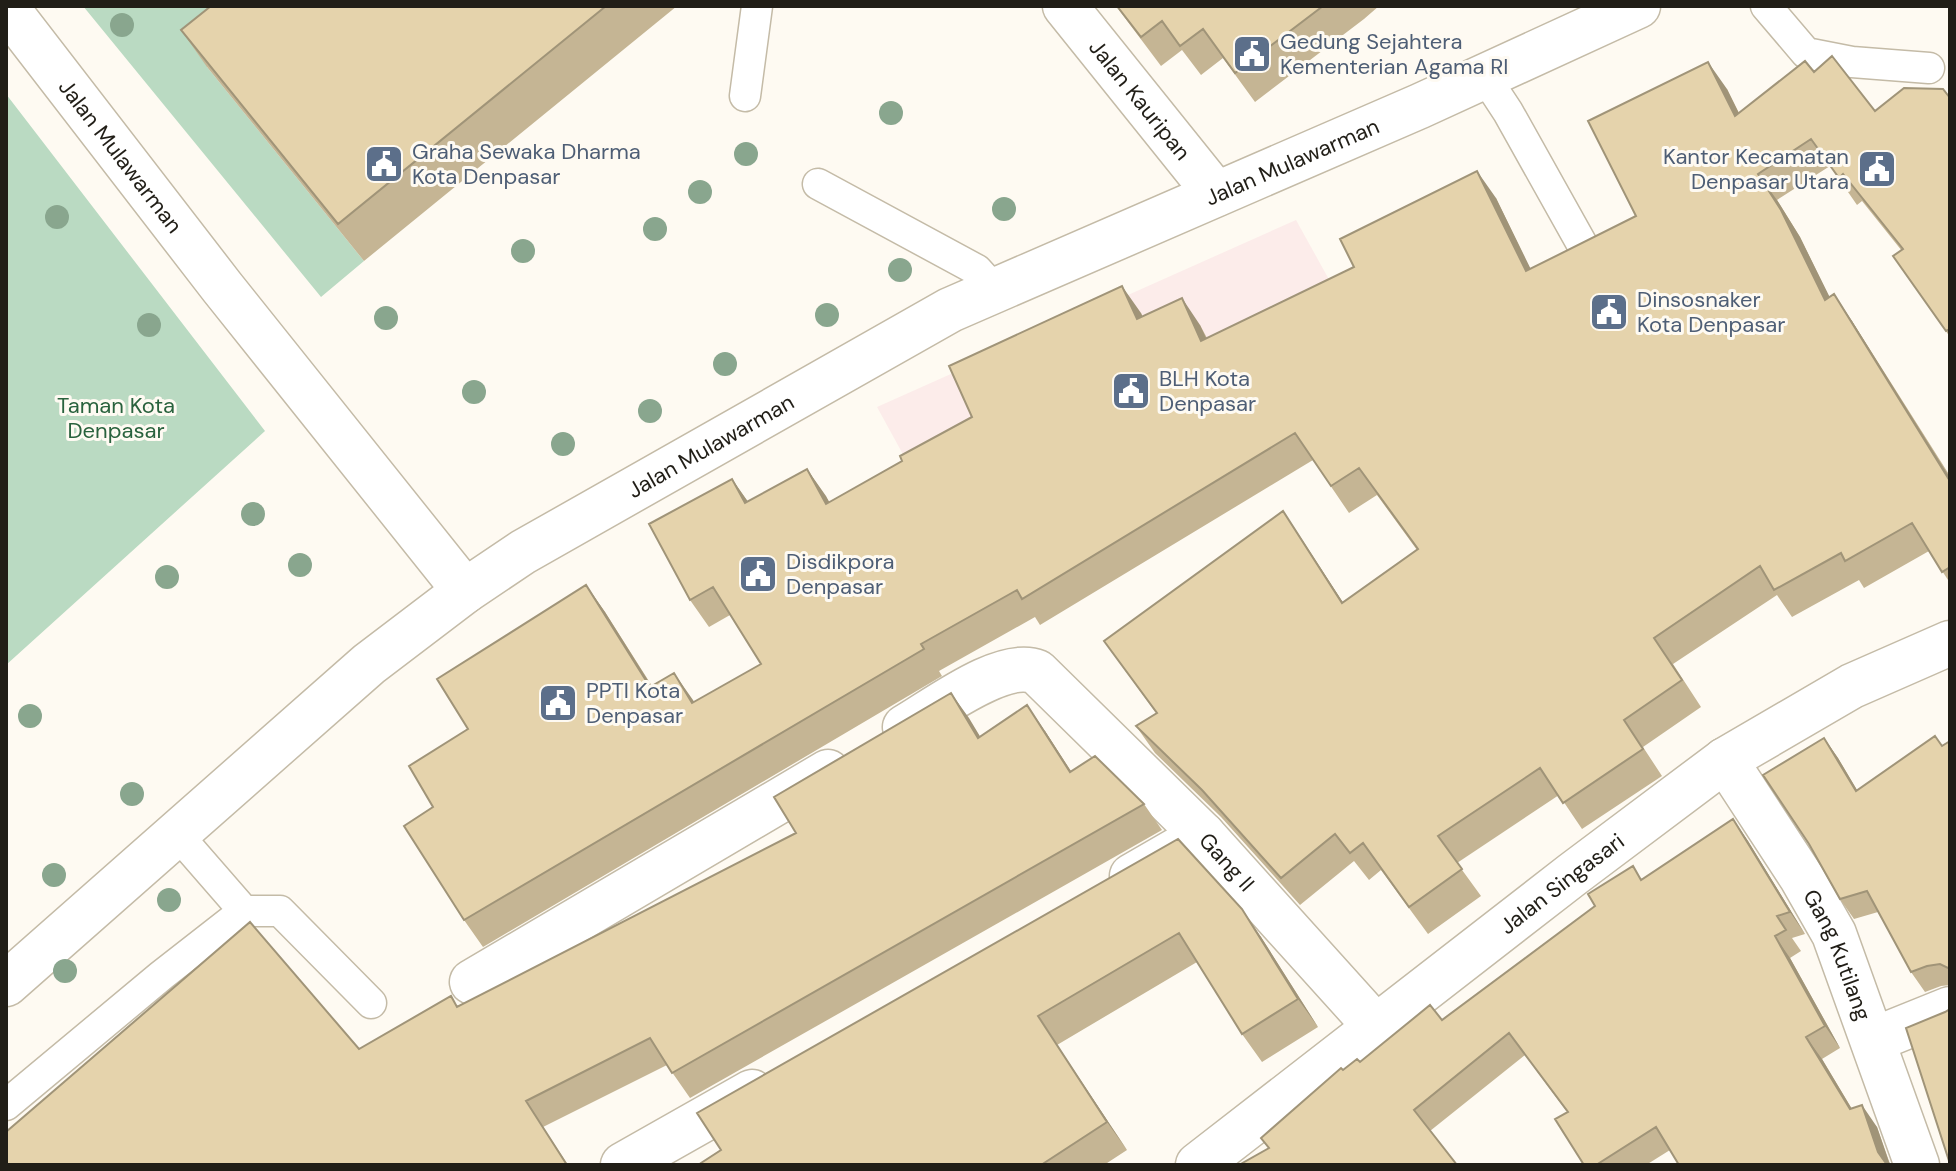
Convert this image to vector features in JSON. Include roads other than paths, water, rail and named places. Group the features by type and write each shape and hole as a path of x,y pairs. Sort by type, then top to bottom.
{"street":[{"name":"Jalan Kauripan","path":"1065,6 1216,194"},
{"name":"Jalan Mulawarman","path":"6,7 222,287 465,591 585,515 950,310 1485,77 1616,10"},
{"path":"6,984 369,664 465,591"},
{"name":"Jalan Singasari","path":"1198,1165 1243,1151 1377,1028 1573,874 1725,760 1852,686 1950,643"},
{"path":"472,982 993,675 1010,669 1027,668 1037,672 1203,835"},
{"name":"Gang Kutilang","path":"1725,760 1802,878 1834,934 1917,1165"},
{"name":"Gang II","path":"1094,897 1203,835 1377,1028"},
{"path":"1873,1040 1950,1009"},
{"path":"623,1165 781,1075"}],"lane":[{"path":"745,96 757,6"},
{"path":"1766,6 1806,53 1852,62 1929,68"},
{"path":"1485,77 1583,246"},
{"path":"818,184 977,270 996,291"},
{"path":"177,834 244,911"},
{"path":"6,1105 244,911 280,911 371,1003"}],"place":[{"name":"Gedung Sejahtera Kementerian Agama RI","path":"1252,54"},
{"name":"Graha Sewaka Dharma Kota Denpasar","path":"384,164"},
{"name":"Kantor Kecamatan Denpasar Utara","path":"1877,169"},
{"name":"Dinsosnaker Kota Denpasar","path":"1609,312"},
{"name":"BLH Kota Denpasar","path":"1131,391"},
{"name":"Disdikpora Denpasar","path":"758,574"},
{"name":"PPTI Kota Denpasar","path":"558,703"}],"park label":[{"name":"Taman Kota Denpasar","path":"116,418"}]}
